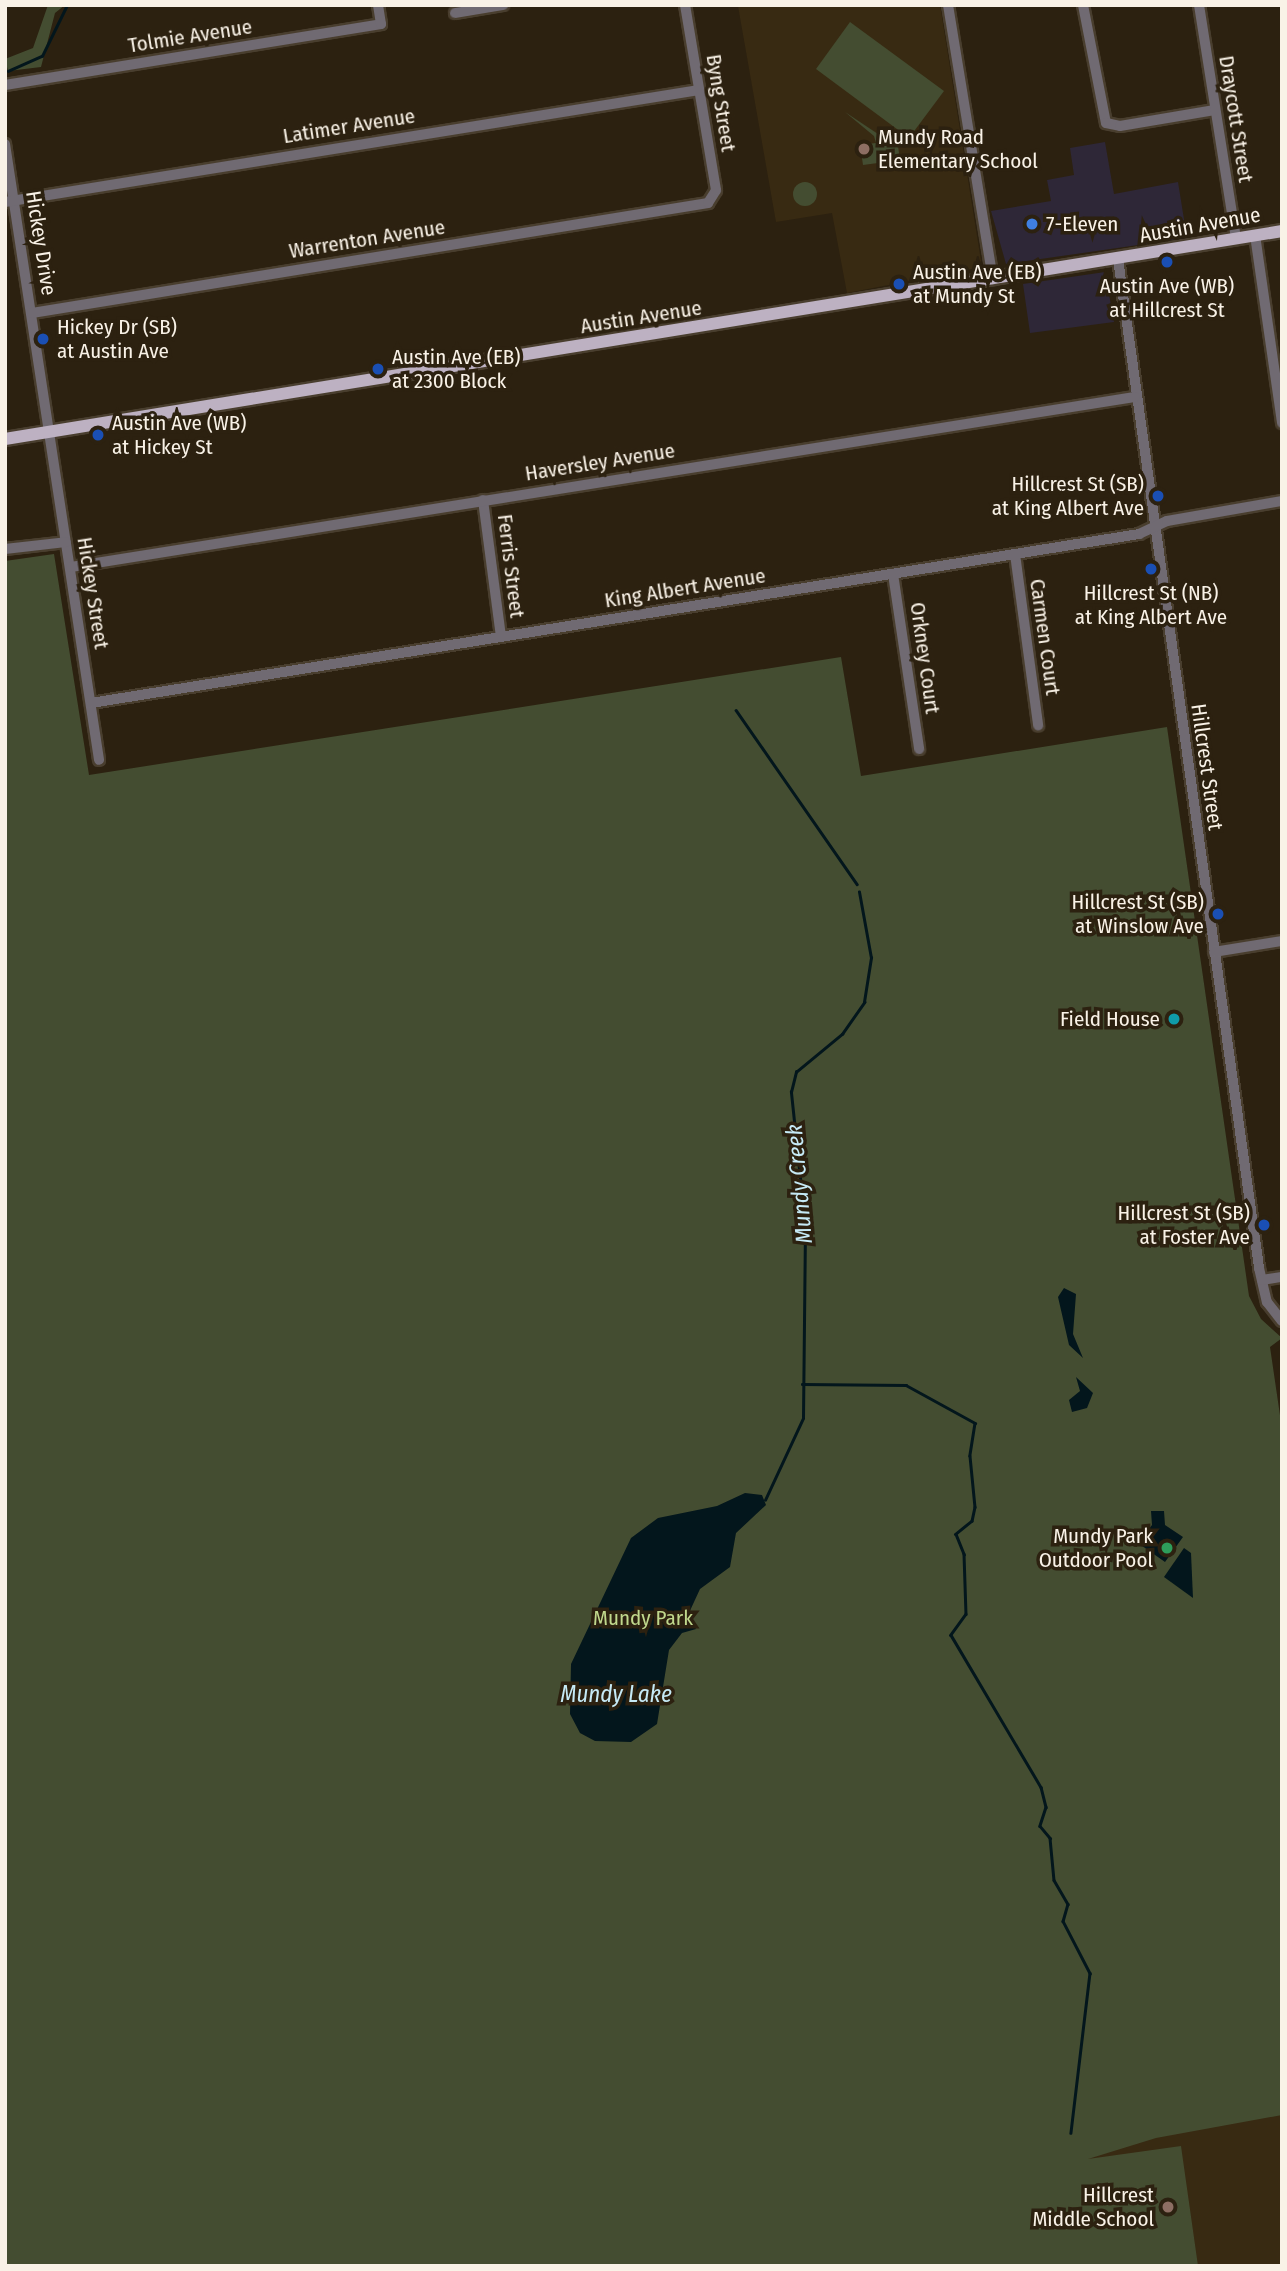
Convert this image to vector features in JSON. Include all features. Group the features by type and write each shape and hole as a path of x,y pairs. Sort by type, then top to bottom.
{"main road":[{"name":"Austin Avenue","path":"5,439 1282,231"}],"street":[{"name":"Tolmie Avenue","path":"5,85 382,24 378,5"},
{"path":"455,13 503,5"},
{"name":"Byng Street","path":"685,5 716,190 708,203"},
{"path":"948,5 993,279"},
{"path":"1083,5 1106,123 1120,126 1215,110"},
{"name":"Draycott Street","path":"1199,5 1236,239"},
{"name":"Latimer Avenue","path":"10,201 699,90"},
{"name":"Hickey Drive","path":"5,144 10,201 32,313 50,432"},
{"name":"Warrenton Avenue","path":"32,313 708,203"},
{"path":"1255,235 1282,423"},
{"name":"Hillcrest Street","path":"1118,259 1153,525 1262,1280 1282,1321"},
{"name":"Haversley Avenue","path":"71,567 1135,397"},
{"name":"Hickey Street","path":"50,432 99,760"},
{"name":"Ferris Street","path":"483,500 500,637"},
{"name":"King Albert Avenue","path":"91,703 1139,534 1153,525 1282,501"},
{"path":"5,550 66,542"},
{"name":"Carmen Court","path":"1015,554 1038,725"},
{"name":"Orkney Court","path":"893,574 919,749"},
{"path":"1214,952 1282,941"},
{"path":"1262,1280 1282,1277"}],"shaded area":[{"name":"Mundy Road Elementary School","path":"940,5 982,267 847,293 832,213 776,222 738,6"},
{"path":"1105,142 1114,194 1178,182 1187,238 1006,264 991,211 1051,201 1047,180 1074,175 1070,148"},
{"path":"1105,272 1114,322 1030,333 1023,284"},
{"name":"Hillcrest Middle School","path":"1282,2114 1282,2266 1063,2266 1046,2147"}],"green space":[{"path":"48,5 65,5 55,13 41,67 8,71 5,59 33,48"},
{"path":"850,22 944,91 909,138 816,69"},
{"path":"845,112 884,138 882,145 898,146 900,160 863,165 860,145 876,143 874,136"},
{"path":"805,182 814,185 817,194 814,203 805,206 796,203 793,194 796,185"},
{"name":"Mundy Park","path":"54,554 89,775 841,657 861,776 1167,727 1249,1296 1261,1319 1282,1338 1270,1347 1282,1429 1282,2115 1156,2138 1088,2159 1181,2146 1198,2266 5,2266 5,561"}],"water":[{"path":"1064,1288 1076,1294 1073,1334 1083,1358 1069,1345 1058,1297"},
{"path":"1076,1377 1093,1393 1087,1408 1072,1412 1069,1400 1080,1391"},
{"name":"Mundy Lake","path":"745,1493 762,1495 766,1505 736,1533 730,1567 700,1589 688,1615 696,1629 682,1633 669,1650 657,1724 631,1742 595,1741 580,1733 570,1714 571,1664 631,1538 658,1518 717,1506"},
{"path":"1151,1511 1164,1511 1165,1525 1183,1537 1165,1562 1138,1543 1152,1525"},
{"path":"1184,1548 1191,1553 1193,1598 1164,1577"}],"waterway":[{"path":"8,71 42,56 67,5"},
{"name":"Mundy Creek","path":"736,710 857,884"},
{"name":"Mundy Creek","path":"765,1500 803,1418 805,1226 791,1092 796,1072 842,1034 864,1002 871,958 859,892"},
{"path":"802,1384 906,1385 975,1423 970,1456 975,1507 972,1521 956,1534 964,1554 966,1614 951,1635 1041,1787 1046,1807 1040,1826 1050,1838 1054,1880 1068,1904 1063,1921 1090,1973 1071,2133"}],"place":[{"name":"Mundy Road Elementary School","path":"864,149"},
{"name":"7-Eleven","path":"1032,224"},
{"name":"Austin Ave (WB) at Hillcrest St","path":"1167,262"},
{"name":"Austin Ave (EB) at Mundy St","path":"899,284"},
{"name":"Hickey Dr (SB) at Austin Ave","path":"43,339"},
{"name":"Austin Ave (EB) at 2300 Block","path":"378,369"},
{"name":"Austin Ave (WB) at Hickey St","path":"98,435"},
{"name":"Hillcrest St (SB) at King Albert Ave","path":"1158,496"},
{"name":"Hillcrest St (NB) at King Albert Ave","path":"1151,569"},
{"name":"Hillcrest St (SB) at Winslow Ave","path":"1218,914"},
{"name":"Field House","path":"1174,1019"},
{"name":"Hillcrest St (SB) at Foster Ave","path":"1264,1225"},
{"name":"Mundy Park Outdoor Pool","path":"1167,1548"},
{"name":"Hillcrest Middle School","path":"1168,2207"}]}
